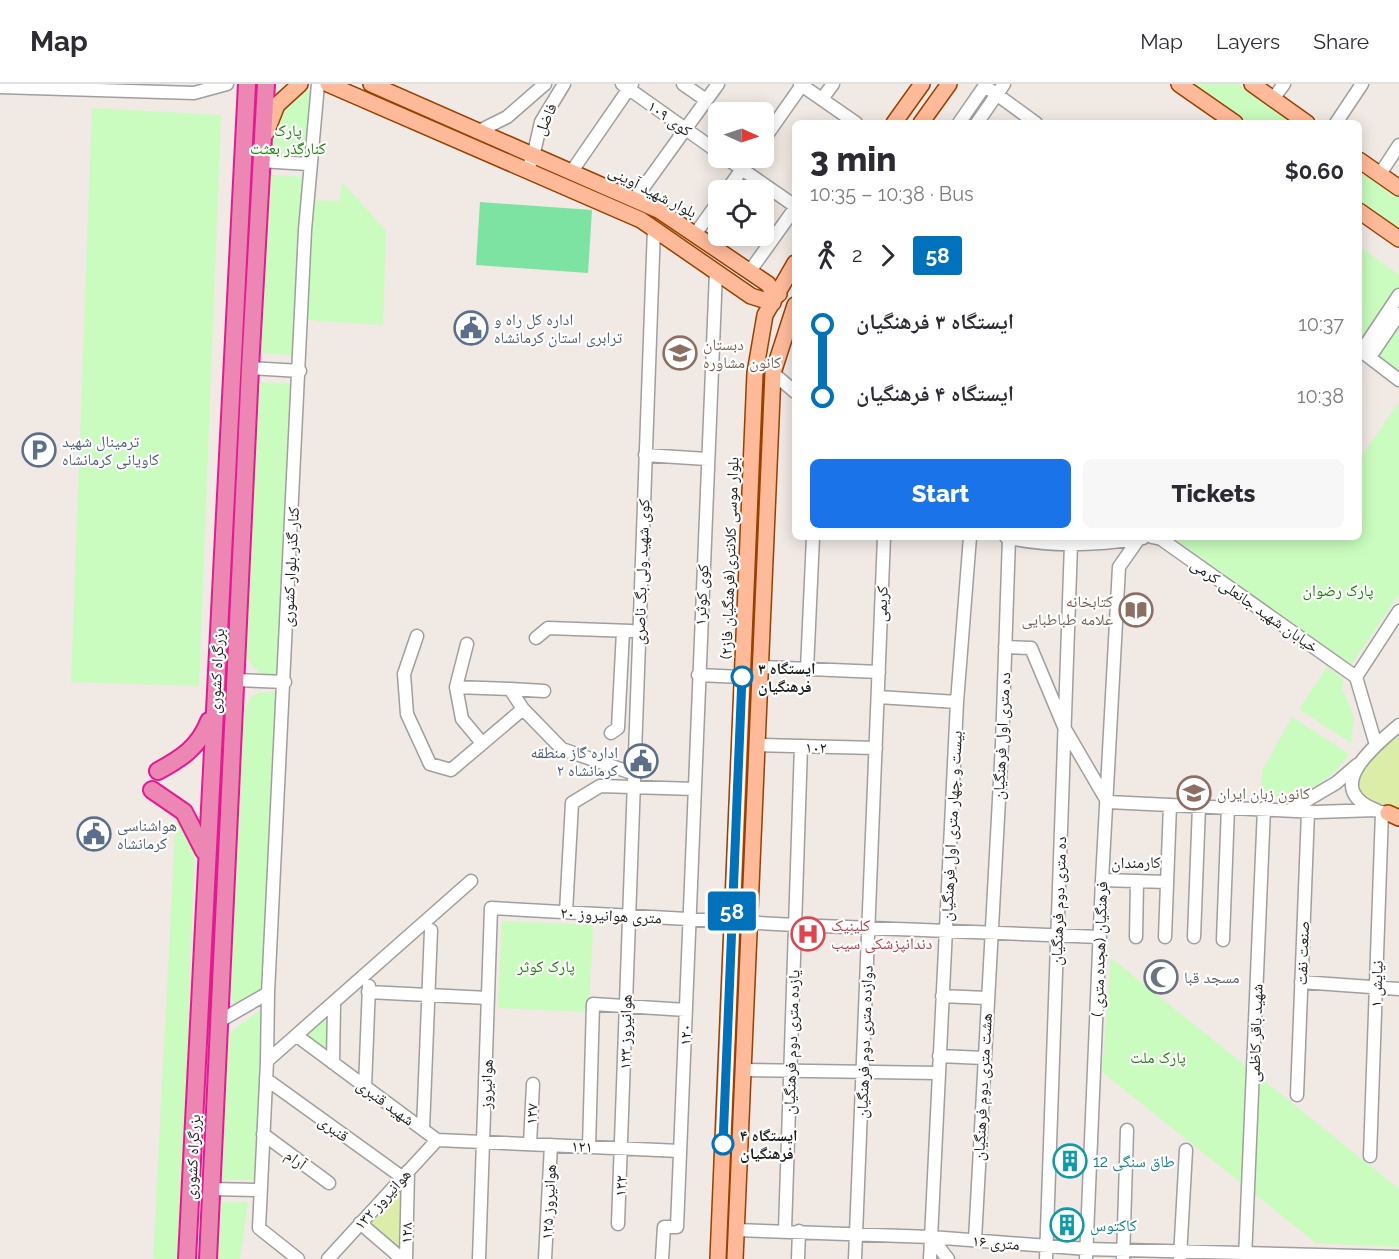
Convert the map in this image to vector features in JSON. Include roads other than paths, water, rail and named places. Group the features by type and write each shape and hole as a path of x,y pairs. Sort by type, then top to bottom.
{"highway":[{"name":"بزرگراه کشوری","path":"187,1259 211,746 247,84"},
{"name":"بزرگراه کشوری","path":"208,1259 234,680 260,161 266,84"},
{"path":"158,771 184,756 197,744 214,709"},
{"path":"211,746 220,756 231,750"},
{"path":"152,790 184,812 204,852 206,869"},
{"path":"208,810 214,803 221,802 228,811"}],"main road":[{"path":"262,141 277,105 300,84"},
{"name":"بلوار شهید آوینی","path":"328,84 530,163 572,171 635,199 696,233 771,288 774,299 763,301 750,296 641,220 530,163 477,132 371,84"},
{"path":"896,120 922,84"},
{"path":"923,120 949,84"},
{"path":"1179,84 1231,120"},
{"path":"1252,84 1303,120"},
{"path":"1362,162 1399,188"},
{"path":"1362,217 1399,239"},
{"name":"بلوار موسی کلانتری(فرهنگیان فاز۲)","path":"718,1259 755,373 759,338 765,315 792,268"},
{"path":"773,373 766,356 774,299 792,280"},
{"path":"735,1259 773,373 792,314"}],"street":[{"path":"0,87 194,93 227,84"},
{"name":"کنار گذر بلوار کشوری","path":"297,1259 259,1228 268,993 309,164 318,84"},
{"name":"فاضل","path":"477,132 507,117 545,84"},
{"name":"فاضل","path":"530,163 541,122 564,84"},
{"path":"684,84 706,100"},
{"path":"635,199 718,84"},
{"path":"822,99 832,84"},
{"path":"1273,99 1284,84"},
{"path":"1338,120 1362,84"},
{"path":"774,124 801,85 851,120"},
{"path":"961,120 986,85 1000,89 1033,120"},
{"path":"572,171 627,86"},
{"name":"کوی ۱۰۹","path":"627,86 708,145"},
{"path":"979,120 1000,89"},
{"path":"1380,174 1399,145"},
{"path":"260,161 309,164"},
{"path":"734,180 742,169 792,205"},
{"path":"750,272 792,211"},
{"path":"696,233 708,216"},
{"name":"کوی شهید ولی بگ ناصری","path":"628,916 654,228"},
{"name":"کوی کوثر۱","path":"689,918 716,272"},
{"path":"1363,353 1399,295"},
{"path":"1363,353 1399,314"},
{"path":"1363,353 1399,380"},
{"path":"250,368 300,371"},
{"path":"773,373 792,389"},
{"path":"645,455 707,459"},
{"path":"807,669 813,540"},
{"name":"کریمی","path":"879,672 884,540"},
{"name":"بیست و چهار متری اول فرهنگیان","path":"930,1259 957,702 970,540"},
{"name":"ده متری اول فرهنگیان","path":"989,934 1005,646 1008,540"},
{"path":"1018,540 1106,544 1127,540"},
{"path":"1106,544 1119,567 1141,540"},
{"name":"خیابان شهید جانعلی کرمی","path":"1162,540 1356,677"},
{"name":"ده متری دوم فرهنگیان","path":"1047,1252 1071,544"},
{"name":"فرهنگیان (هجده متری )","path":"1086,1254 1102,880 1119,567"},
{"path":"1376,745 1356,677 1399,611"},
{"path":"536,638 548,628 638,632"},
{"path":"611,733 618,728 623,631"},
{"path":"417,636 404,674 406,714 430,764 451,770 523,709"},
{"path":"467,644 456,687 462,719 482,743"},
{"path":"1005,646 1031,648 1065,729 1108,802 1292,809 1308,812 1389,813"},
{"path":"760,667 879,672"},
{"name":"دوازده متری دوم فرهنگیان","path":"855,1259 879,672"},
{"path":"698,675 742,677"},
{"path":"234,680 285,682"},
{"path":"456,687 544,691"},
{"path":"510,689 523,709 562,749 632,773"},
{"path":"878,698 957,702"},
{"path":"1292,809 1336,783 1399,725"},
{"name":"۱۰۲","path":"756,745 876,748"},
{"name":"یازده متری دوم فرهنگیان","path":"785,1230 801,746"},
{"path":"1358,764 1351,781 1355,795 1363,805 1389,813"},
{"path":"566,912 572,803 600,786 695,789"},
{"name":"کارمندان","path":"1102,880 1167,882 1170,805"},
{"path":"1194,937 1199,806"},
{"path":"1223,940 1228,807"},
{"name":"شهید باقر کاظمی","path":"1245,1256 1264,808"},
{"name":"صنعت نفت","path":"1297,1095 1308,812"},
{"name":"نیایش ۱","path":"1370,1156 1376,987 1389,813"},
{"path":"267,1061 334,1005 471,881"},
{"path":"1136,938 1137,881"},
{"path":"1165,937 1167,882"},
{"name":"۲۰ متری هوانیروز","path":"491,908 869,929 1100,937"},
{"name":"هوانیروز","path":"479,1259 491,908"},
{"name":"۱۲۳ هوانیروز","path":"622,1148 628,916"},
{"name":"۱۲۰","path":"662,1259 664,1227 677,1227 689,918"},
{"path":"423,1129 431,930"},
{"name":"هشت متری دوم فرهنگیان","path":"975,1240 989,934"},
{"path":"365,1087 370,972"},
{"path":"1301,982 1399,989"},
{"path":"368,992 488,998"},
{"path":"218,1022 268,993"},
{"path":"942,996 986,998"},
{"name":"۱۲۳ هوانیروز","path":"589,1147 593,1004 626,1006"},
{"path":"333,1063 334,1005"},
{"path":"626,1006 686,1010"},
{"name":"شهید قنبری","path":"297,1036 437,1140"},
{"path":"939,1056 984,1058"},
{"path":"743,1070 938,1073"},
{"name":"قنبری","path":"266,1079 405,1174"},
{"name":"۱۲۷","path":"530,1144 533,1084"},
{"path":"1123,1254 1127,1130"},
{"name":"آرام","path":"263,1134 329,1183"},
{"path":"437,1140 484,1142"},
{"name":"هوانیروز ۱۳۲","path":"328,1259 437,1140"},
{"name":"۱۲۱","path":"484,1142 680,1151"},
{"name":"هوانیروز ۱۲۵","path":"545,1259 550,1145"},
{"name":"۱۲۲","path":"618,1224 622,1148"},
{"path":"1181,1255 1186,1150"},
{"name":"۱۲۸","path":"404,1259 405,1174"},
{"path":"212,1189 261,1190"},
{"path":"360,1223 404,1259"},
{"name":"۱۶ متری","path":"736,1230 785,1230 975,1240 1047,1252 1086,1254 1399,1257"},
{"path":"798,1259 799,1231"},
{"path":"931,1237 948,1259"}],"place":[{"name":"اداره کل راه و ترابری استان کرمانشاه","path":"471,328"},
{"name":"دبستان کانون مشاوره","path":"680,353"},
{"name":"ترمینال شهید کاویانی کرمانشاه","path":"39,450"},
{"name":"کتابخانه علامه طباطبایی","path":"1136,610"},
{"name":"ایستگاه ۳ فرهنگیان","path":"742,677"},
{"name":"اداره گاز منطقه ۲ کرمانشاه","path":"641,761"},
{"name":"کانون زبان ایران","path":"1194,793"},
{"name":"هواشناسی کرمانشاه","path":"94,834"},
{"name":"کلینیک دندانپزشکی سیب","path":"808,934"},
{"name":"مسجد قبا","path":"1161,977"},
{"name":"ایستگاه ۴ فرهنگیان","path":"723,1144"},
{"name":"طاق سنگی 12","path":"1070,1161"},
{"name":"کاکتوس","path":"1067,1225"}],"park label":[{"name":"پارک کنارگذر بعثت","path":"288,139"},
{"name":"پارک رضوان","path":"1338,590"},
{"name":"پارک کوثر","path":"546,966"},
{"name":"پارک ملت","path":"1158,1057"}]}
